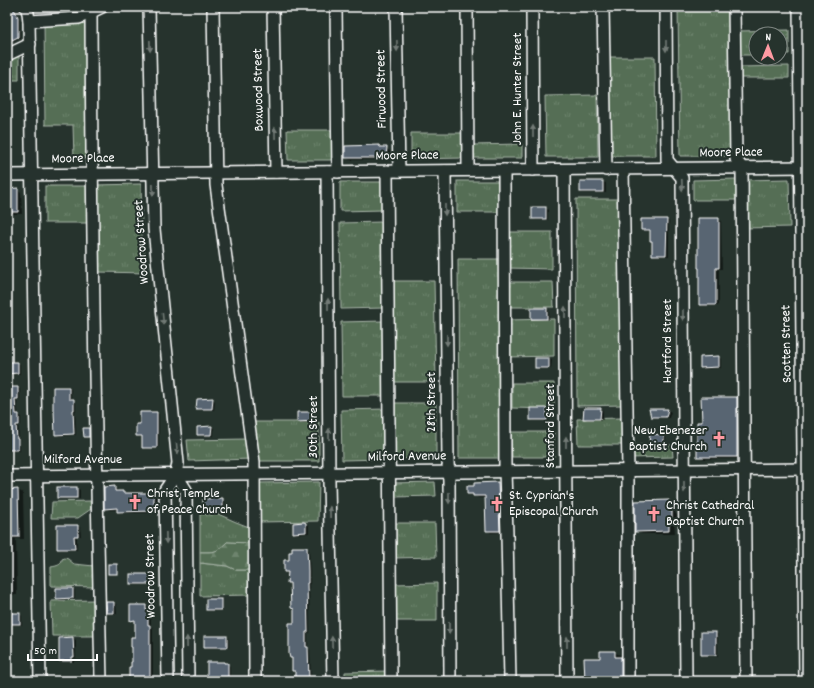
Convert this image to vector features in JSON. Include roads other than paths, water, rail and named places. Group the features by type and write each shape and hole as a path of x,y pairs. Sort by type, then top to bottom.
{"street":[{"path":"26,7 29,21 30,44 40,681"},
{"path":"29,21 79,18 102,7"},
{"name":"Woodrow Street","path":"149,7 154,229 178,463 176,474 165,490 168,681"},
{"path":"213,7 216,185 254,462 255,681"},
{"name":"Boxwood Street","path":"273,7 276,172"},
{"name":"30th Street","path":"333,681 329,473 332,172 336,7"},
{"name":"Firwood Street","path":"396,7 399,171"},
{"path":"466,7 468,170"},
{"name":"John E. Hunter Street","path":"532,7 533,170"},
{"path":"603,7 606,170"},
{"name":"Hartford Street","path":"666,7 667,160 682,178 686,681"},
{"path":"734,7 736,160 742,168 746,681"},
{"name":"Scotten Street","path":"799,7 804,167 805,681"},
{"path":"91,12 96,475 100,681"},
{"path":"7,55 30,44"},
{"name":"Moore Place","path":"7,174 606,170 804,167"},
{"path":"624,169 628,470 628,681"},
{"path":"504,170 505,471 510,681"},
{"name":"Stanford Street","path":"564,170 568,681"},
{"path":"387,171 392,681"},
{"name":"28th Street","path":"445,171 450,681"},
{"name":"Milford Avenue","path":"7,476 805,469"},
{"path":"176,474 186,490 188,681"}],"place":[{"name":"New Ebenezer Baptist Church","path":"719,439"},
{"name":"Christ Temple of Peace Church","path":"135,502"},
{"name":"St. Cyprian's Episcopal Church","path":"497,504"},
{"name":"Christ Cathedral Baptist Church","path":"654,514"}]}
